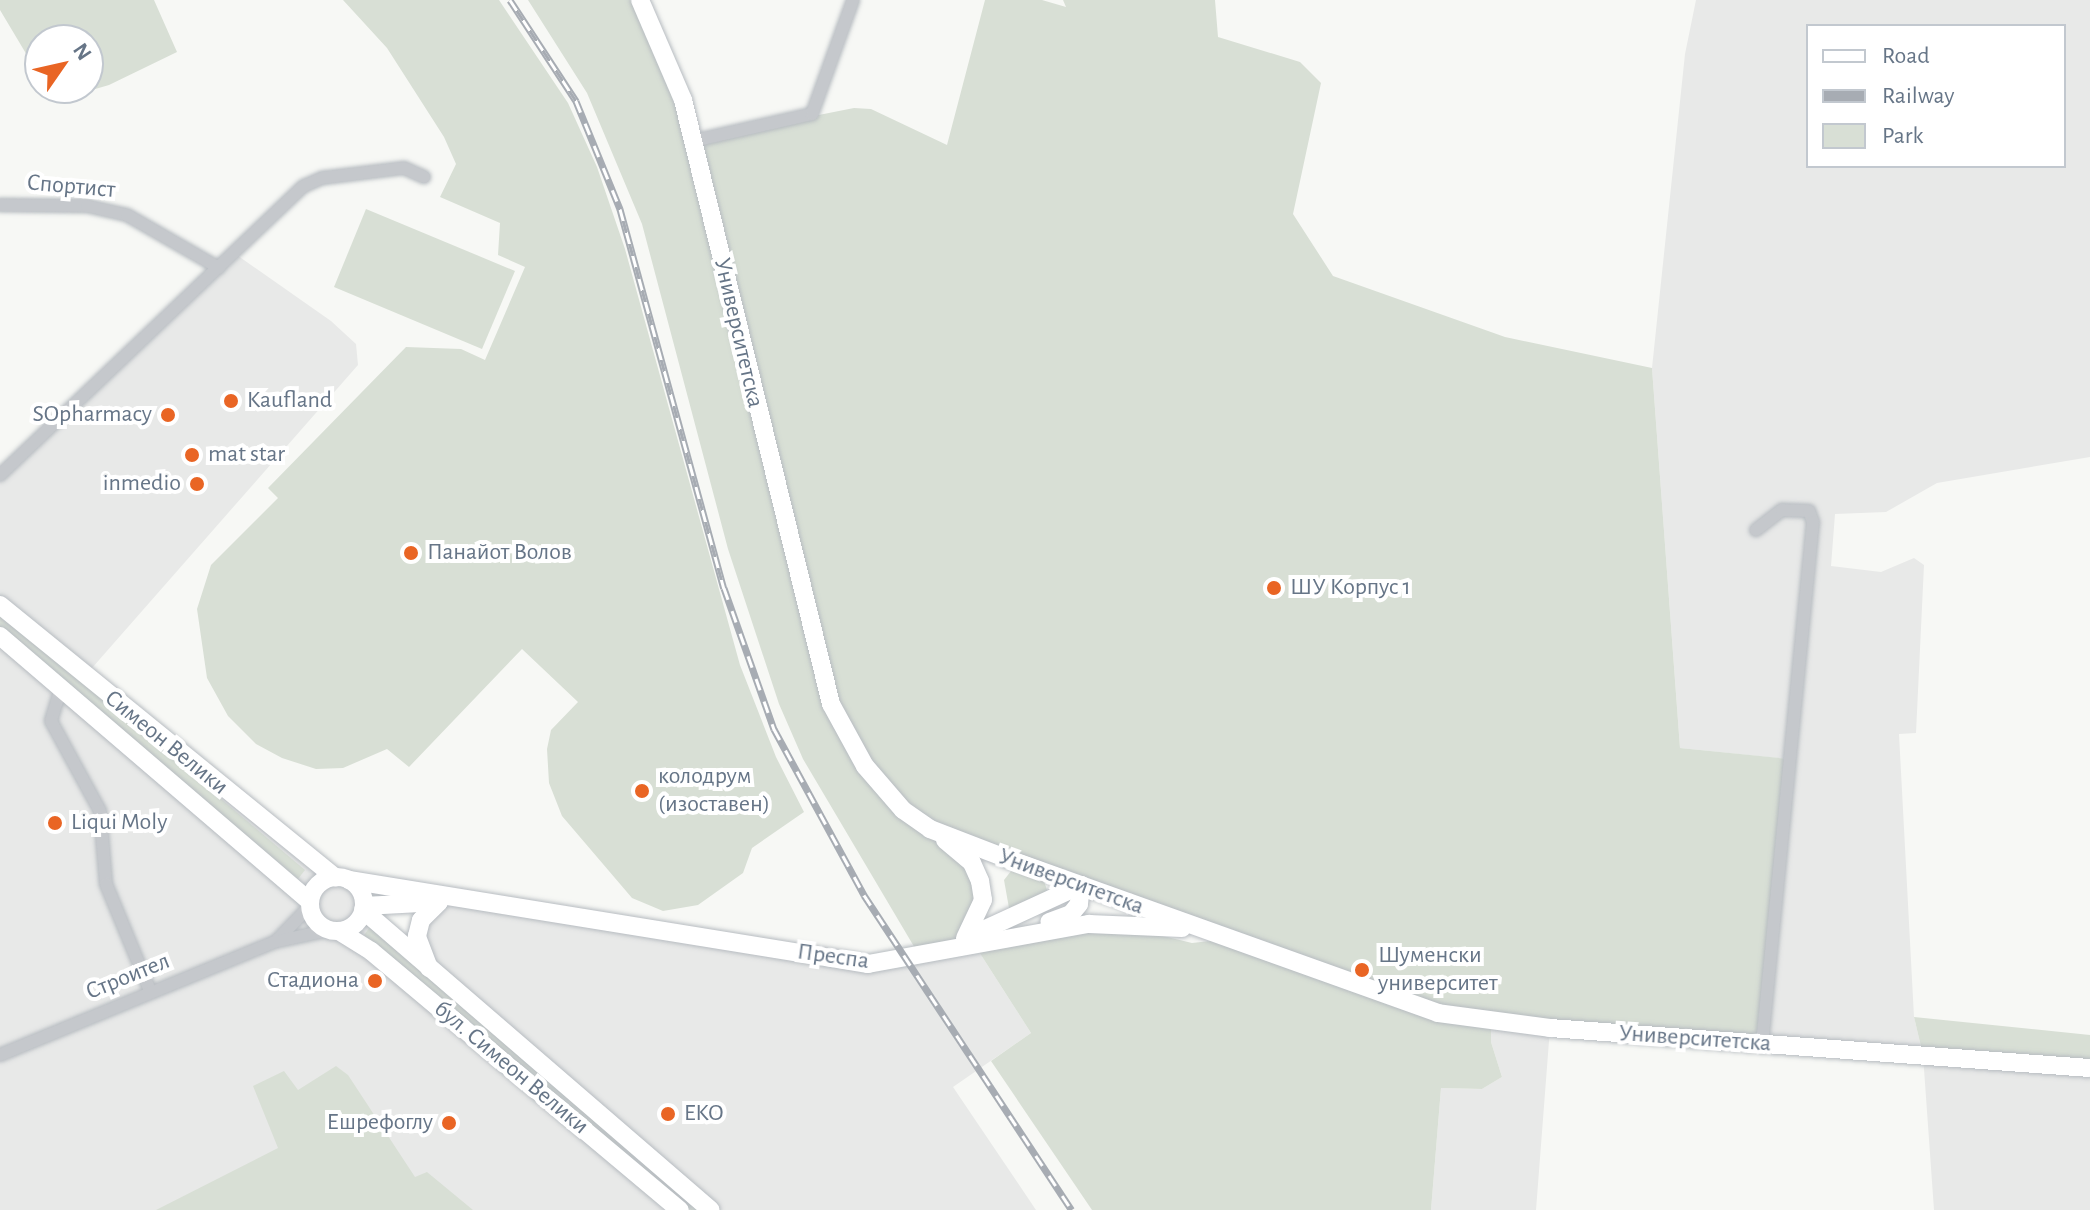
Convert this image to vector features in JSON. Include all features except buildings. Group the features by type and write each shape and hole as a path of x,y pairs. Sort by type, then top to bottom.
{"street":[{"name":"Университетска","path":"640,0 667,54 693,141 831,704 879,786 930,829 1438,1013 1550,1028 2090,1068"},
{"path":"693,141 812,114 853,0"},
{"path":"0,475 304,186 322,178 404,168 424,177"},
{"name":"Спортист","path":"0,205 87,206 127,215 219,268"},
{"path":"1756,530 1782,510 1809,511 1813,522 1762,1044"},
{"name":"Симеон Велики","path":"0,605 342,879"},
{"path":"0,636 310,904 316,921 334,930"},
{"path":"61,688 51,721 100,811 106,884 150,991"},
{"path":"930,829 972,863 980,881 983,900 970,941"},
{"path":"274,942 310,904 318,885 342,879 360,891 363,908 432,974"},
{"name":"Преспа","path":"342,879 868,964 970,941 1089,924 1201,929"},
{"path":"970,941 1081,885"},
{"path":"1012,936 1071,914 1079,904 1081,885"},
{"path":"363,908 465,899"},
{"path":"432,974 417,936 421,920 439,902"},
{"path":"274,942 354,924 363,908"},
{"name":"бул. Симеон Велики","path":"334,930 371,951 680,1210"},
{"name":"Строител","path":"0,1055 274,942"},
{"name":"бул. Симеон Велики","path":"432,974 710,1210"}],"shaded area":[{"path":"1696,0 2090,0 2090,457 1937,483 1886,512 1835,514 1831,566 1881,572 1914,558 1924,565 1916,733 1899,734 1914,1017 1923,1055 1762,1044 1788,759 1680,748 1652,368 1685,54"},
{"path":"234,253 331,321 356,344 358,365 85,676 360,891 370,916 430,972 417,936 439,902 868,964 974,944 1031,1033 953,1087 1036,1210 710,1210 624,1138 680,1210 0,1210 0,475"},
{"path":"1491,1022 1550,1028 1536,1210 1431,1210 1441,1088 1482,1089 1502,1077 1491,1042"},
{"path":"1923,1055 2090,1068 2090,1210 1934,1210"}],"green space":[{"path":"0,0 154,0 177,52 104,86 104,24 24,24 24,50 0,10"},
{"path":"343,0 499,0 568,103 597,167 625,249 740,665 776,757 804,812 752,848 743,873 698,905 663,911 632,898 562,816 549,783 547,749 551,730 578,702 522,649 409,767 387,749 343,768 316,769 282,758 256,744 228,716 207,678 197,609 211,565 278,498 268,488 406,347 461,349 485,360 525,267 498,255 500,223 440,197 456,164 444,137 387,48"},
{"path":"528,0 640,0 692,140 854,108 871,109 947,145 985,0 1042,0 1066,7 1063,0 1215,0 1218,37 1300,62 1321,83 1293,214 1333,276 1505,337 1652,368 1680,748 1789,759 1762,1044 1491,1023 1491,1042 1502,1077 1482,1089 1441,1088 1431,1210 1092,1210 991,1061 1031,1033 974,944 919,955 803,759 779,704 728,549 642,224 587,93","holes":["933,831 1228,939 1192,943 1114,924 974,943 980,881"]},
{"path":"366,209 515,271 482,349 334,287"},
{"path":"0,612 305,870 298,879 0,628"},
{"path":"1015,866 1043,877 1049,897 1013,911 1009,908 1004,880"},
{"path":"370,927 705,1210 691,1210 364,935"},
{"path":"1914,1017 2090,1035 2090,1068 1923,1055"},
{"path":"336,1066 348,1075 415,1177 427,1172 473,1210 156,1210 278,1148 253,1086 284,1071 298,1090"}],"railway":[{"path":"510,0 576,101 620,209 724,588 774,729 864,895 1072,1210"}],"place":[{"name":"Kaufland","path":"231,401"},
{"name":"SOpharmacy","path":"168,415"},
{"name":"mat star","path":"192,455"},
{"name":"inmedio","path":"197,484"},
{"name":"Панайот Волов","path":"411,553"},
{"name":"ШУ Корпус 1","path":"1274,588"},
{"name":"колодрум (изоставен)","path":"642,791"},
{"name":"Liqui Moly","path":"55,823"},
{"name":"Шуменски университет","path":"1362,970"},
{"name":"Стадиона","path":"375,981"},
{"name":"EKO","path":"668,1114"},
{"name":"Ешрефоглу","path":"449,1123"}]}
